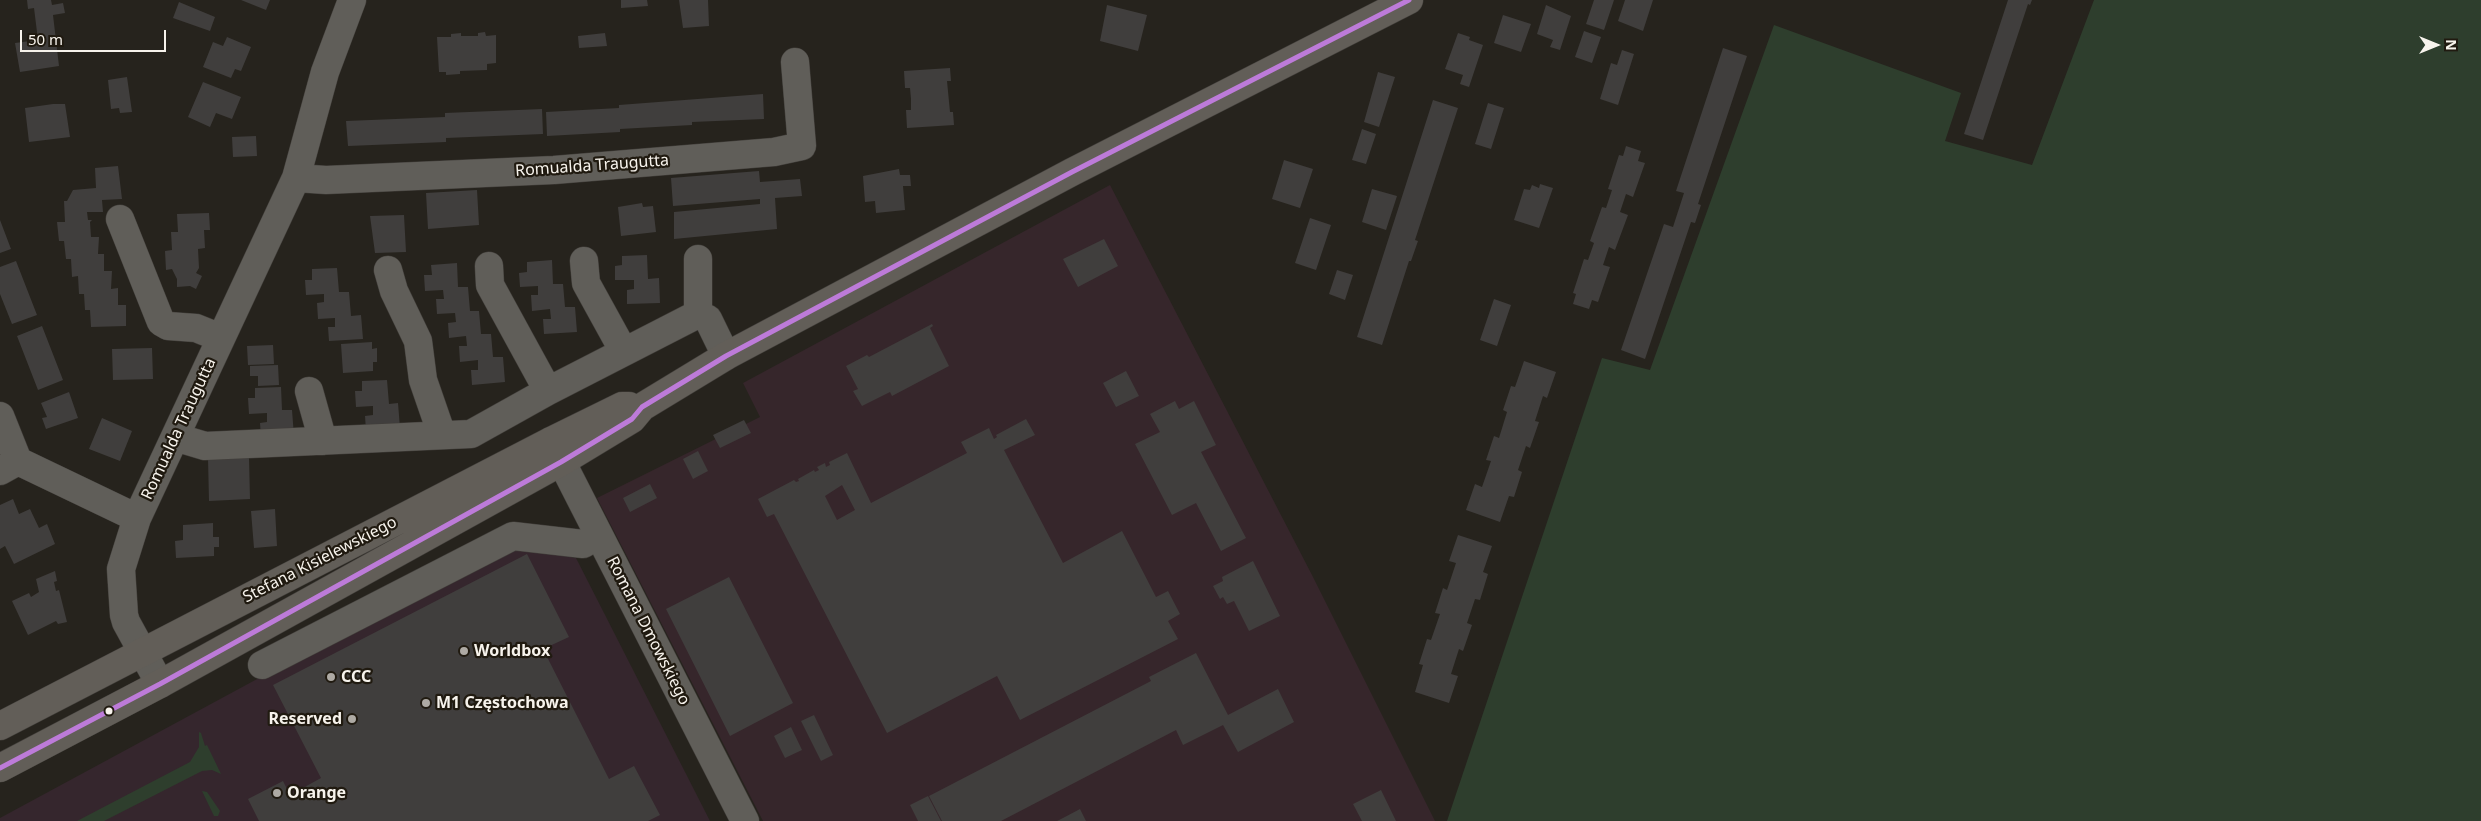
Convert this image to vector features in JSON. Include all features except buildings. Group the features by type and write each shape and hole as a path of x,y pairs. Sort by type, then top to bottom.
{"main road":[{"name":"Stefana Kisielewskiego","path":"0,726 142,652 556,452 632,419 642,407 726,356 1072,172 1409,0"},
{"name":"Stefana Kisielewskiego","path":"0,768 160,684 556,452"}],"street":[{"name":"Romualda Traugutta","path":"160,684 124,614 121,569 137,518 296,178 325,72 352,0"},
{"name":"Romualda Traugutta","path":"296,178 326,180 554,170 774,152 802,146 795,62"},
{"path":"120,219 161,322 168,326 196,328 221,338"},
{"path":"698,259 698,314"},
{"path":"584,261 586,283 624,352"},
{"path":"489,266 490,285 548,391"},
{"path":"388,270 394,291 418,341 423,380 442,435"},
{"path":"698,314 708,319 726,356"},
{"path":"175,437 205,446 471,434 548,391 698,314"},
{"path":"309,392 323,441"},
{"path":"0,416 9,466 137,518"},
{"name":"Romana Dmowskiego","path":"556,452 744,821"},
{"path":"262,665 513,536 583,544 599,535"}],"shaded area":[{"path":"1110,185 1312,575 1435,821 763,821 597,498 760,417 743,383"},
{"path":"505,545 576,558 710,821 0,821 0,818"}],"green space":[{"path":"2094,0 2481,0 2481,821 1447,821 1602,358 1650,370 1774,25 1961,93 1945,141 2032,165"},
{"path":"199,732 221,774 212,770 202,771 104,821 77,821 190,762 199,747"},
{"path":"202,791 207,792 220,811 218,816 214,816"}],"transit line":[{"path":"0,768 160,684 561,462 632,419 642,407 726,356 1072,172 1409,0"}],"place":[{"name":"Worldbox","path":"464,651"},
{"name":"CCC","path":"331,677"},
{"name":"M1 Częstochowa","path":"426,703"},
{"name":"Reserved","path":"352,719"},
{"name":"Orange","path":"277,793"}]}
